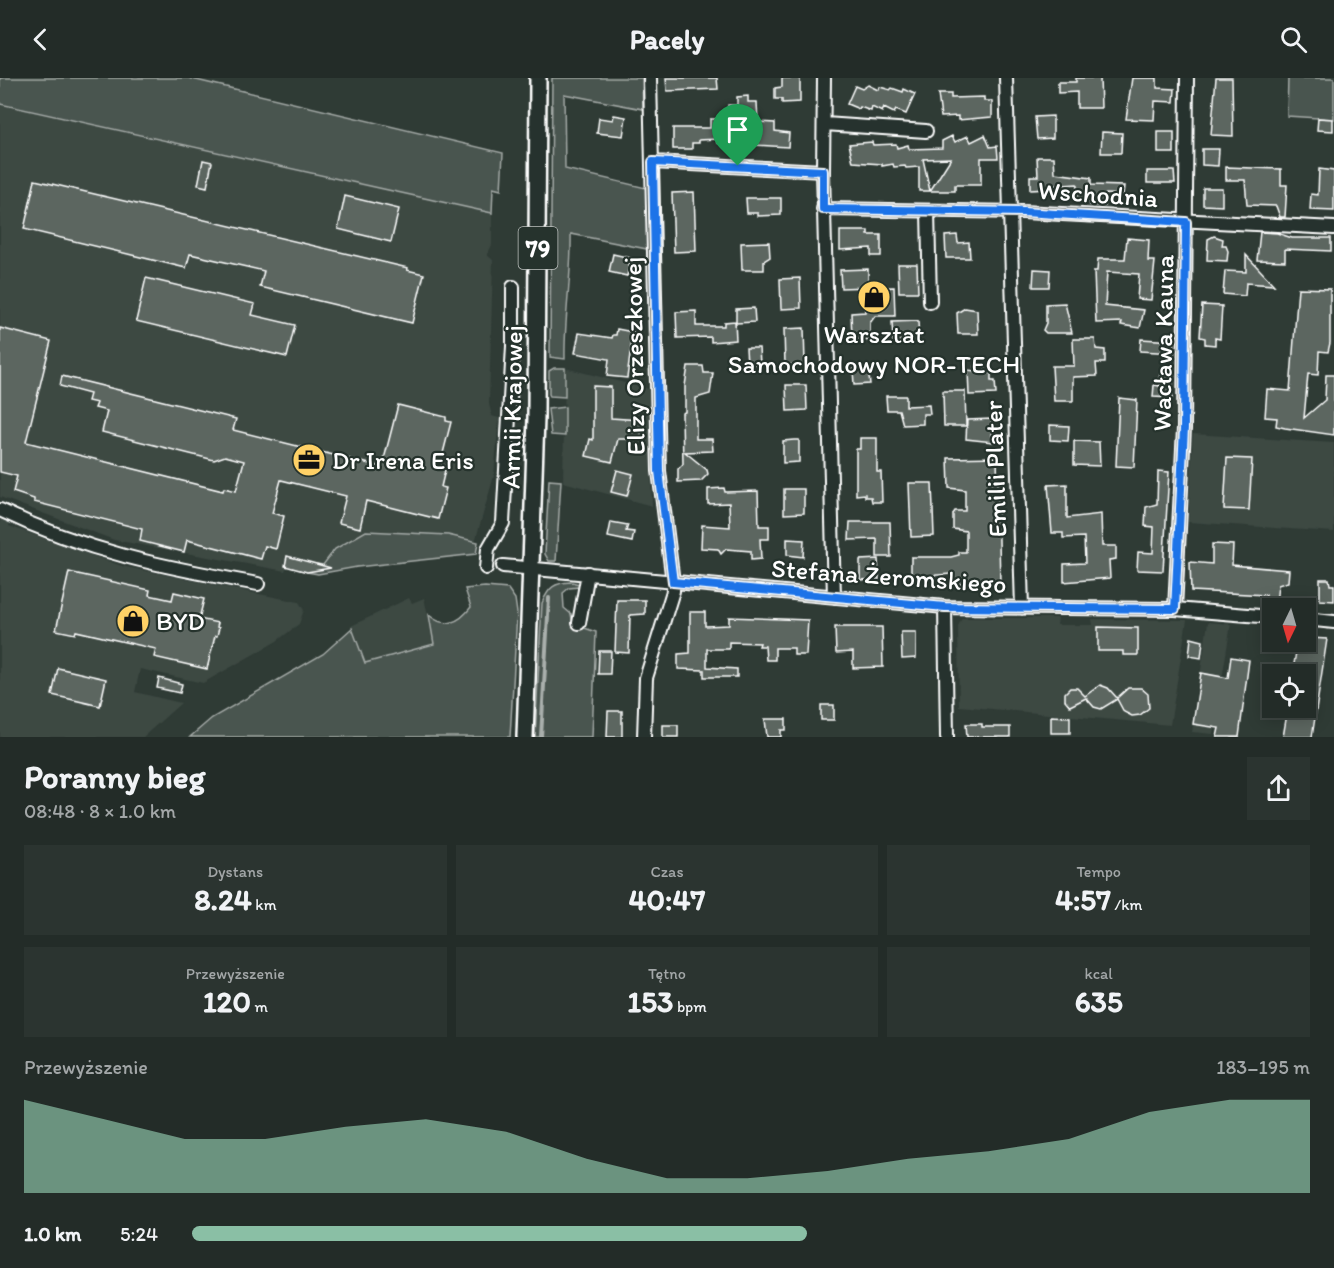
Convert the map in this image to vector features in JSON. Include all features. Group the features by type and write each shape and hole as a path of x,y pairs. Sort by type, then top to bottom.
{"main road":[{"name":"Armii Krajowej","path":"525,737 536,418 538,78"}],"street":[{"name":"Elizy Orzeszkowej","path":"644,737 646,678 673,591 659,471 650,78"},
{"path":"824,78 823,209 834,597"},
{"name":"Emilii Plater","path":"1006,78 1022,608"},
{"name":"Wacława Kauna","path":"1175,609 1184,428 1187,78"},
{"path":"825,124 926,131"},
{"path":"653,162 823,171"},
{"name":"Wschodnia","path":"823,209 1010,211 1334,228"},
{"path":"928,211 930,302"},
{"path":"486,568 488,549 503,523 513,345 513,287"},
{"path":"0,510 39,529 112,555 258,584"},
{"name":"Stefana Żeromskiego","path":"503,566 945,607 1175,609 1262,616"},
{"path":"579,623 588,573"},
{"path":"945,607 947,737"},
{"path":"1316,620 1334,622"}],"shaded area":[{"path":"0,78 188,78 503,153 501,190 493,188 492,213 0,104"},
{"path":"552,78 642,78 643,109 564,94 565,169 646,188 647,249 571,234 565,359 550,357"},
{"path":"1288,78 1334,78 1334,119 1287,116"},
{"path":"0,104 492,213 492,245 487,255 493,260 489,404 492,416 499,418 494,476 475,542 448,535 335,549 323,566 287,566 285,571 114,540 0,497"},
{"path":"554,368 565,368 565,397 549,394 549,371"},
{"path":"565,368 649,389 652,506 563,482"},
{"path":"565,407 565,436 551,435 548,409"},
{"path":"1193,434 1334,443 1334,532 1188,522"},
{"path":"549,480 561,481 556,561 549,561 545,554"},
{"path":"0,517 10,521 9,526 122,566 299,602 304,610 299,624 277,641 203,683 140,669 135,692 181,703 143,737 0,737"},
{"path":"366,531 448,535 478,542 476,554 357,567 318,574 307,572 317,564 323,565 335,549"},
{"path":"560,583 580,584 579,587 569,588 563,593 564,608 571,614 573,624 596,632 592,737 535,737 542,603 553,587"},
{"path":"485,587 508,589 515,599 517,613 510,737 190,737 212,718 323,654 352,628 365,663 434,644 429,615 446,623 457,620 471,607 465,589"},
{"path":"409,598 412,603 424,598 435,644 364,664 351,626"},
{"path":"962,618 1058,618 1057,625 1093,625 1092,619 1187,620 1170,725 959,706 958,626"},
{"path":"1208,622 1231,624 1213,734 1192,732"}],"building":[{"path":"666,78 717,78 718,89 667,91"},
{"path":"782,78 800,78 800,102 782,103 782,99 775,99 775,88 782,87"},
{"path":"1076,78 1100,78 1101,108 1077,108 1077,92 1058,93 1058,82 1076,82"},
{"path":"1132,78 1157,78 1157,88 1175,89 1174,102 1155,101 1154,120 1126,119"},
{"path":"1216,78 1232,78 1233,136 1211,135"},
{"path":"868,85 878,90 880,87 903,92 904,89 915,94 906,114 896,110 894,113 884,108 882,112 872,107 871,111 860,107 859,109 847,104 855,86 862,89"},
{"path":"938,94 951,94 951,98 984,97 984,101 992,101 992,117 958,120 958,116 941,117"},
{"path":"748,96 748,102 757,102 758,122 775,123 775,131 789,133 788,147 718,143 718,139 699,140 699,143 692,143 692,149 673,149 673,128 710,128 710,119 728,119 728,105 737,105 737,97"},
{"path":"614,115 626,117 623,136 597,133 599,118 613,120"},
{"path":"1053,116 1053,138 1037,139 1035,117"},
{"path":"1318,118 1333,119 1333,131 1317,130"},
{"path":"1102,132 1122,133 1121,153 1101,153"},
{"path":"1158,132 1174,132 1174,153 1158,153"},
{"path":"985,135 990,147 997,146 998,158 981,158 981,185 955,185 955,191 919,191 919,167 906,168 905,166 894,167 893,164 882,166 882,164 853,162 849,144 872,142 873,145 896,144 897,148 908,145 909,149 942,148 942,141 952,136 955,142 968,136 971,142","holes":["951,158 930,191 923,159"]},
{"path":"1202,149 1219,149 1218,166 1202,165"},
{"path":"1037,157 1054,157 1055,173 1091,178 1091,185 1124,186 1123,195 1106,194 1105,206 1090,205 1090,202 1076,202 1077,184 1030,190 1030,176 1038,176"},
{"path":"203,160 212,162 207,187 198,185"},
{"path":"1226,167 1281,169 1281,185 1287,185 1285,217 1280,217 1276,206 1247,205 1245,180 1226,180"},
{"path":"1319,169 1334,171 1334,211 1310,210 1311,194 1318,195"},
{"path":"1147,171 1174,171 1175,183 1147,183"},
{"path":"35,180 408,268 407,270 424,274 412,323 260,287 264,271 190,254 186,268 24,229"},
{"path":"1203,188 1222,188 1222,206 1203,205"},
{"path":"694,192 696,251 674,252 672,193"},
{"path":"345,196 399,209 391,242 338,229"},
{"path":"746,198 781,198 781,215 758,216 758,213 747,213"},
{"path":"840,231 868,231 868,235 881,235 881,256 871,256 871,248 840,250"},
{"path":"1260,232 1277,233 1292,238 1331,238 1331,251 1285,249 1285,261 1257,260"},
{"path":"957,235 958,243 969,242 970,258 946,258 945,236"},
{"path":"1214,236 1223,239 1222,246 1226,246 1228,251 1227,261 1207,260 1208,239"},
{"path":"1127,238 1149,240 1148,261 1155,261 1151,300 1137,299 1139,274 1107,272 1105,306 1144,310 1140,328 1121,325 1122,322 1096,323 1094,271 1097,271 1098,259 1125,259"},
{"path":"769,242 770,257 764,261 764,270 742,270 741,243"},
{"path":"613,254 631,258 627,276 609,272"},
{"path":"1246,255 1274,285 1246,283 1245,296 1223,294 1225,271 1246,272"},
{"path":"898,264 917,264 918,292 899,292"},
{"path":"868,269 868,287 841,288 840,270"},
{"path":"1034,269 1050,270 1049,287 1033,287"},
{"path":"146,278 255,304 252,315 295,325 287,357 136,321"},
{"path":"800,278 801,308 781,309 780,279"},
{"path":"894,287 895,316 875,316 870,323 870,341 852,338 851,313 865,312 864,288"},
{"path":"1298,288 1330,289 1330,343 1328,352 1319,351 1318,375 1308,374 1304,418 1325,400 1326,375 1334,375 1334,435 1276,426 1277,418 1265,417 1267,389 1290,391"},
{"path":"1065,303 1072,333 1046,333 1043,330 1046,323 1046,304"},
{"path":"1202,305 1222,306 1220,339 1215,338 1215,345 1205,344 1205,338 1200,337"},
{"path":"754,308 755,322 736,323 736,309"},
{"path":"965,308 977,310 978,334 958,334 957,313"},
{"path":"696,311 696,326 724,326 724,322 735,321 736,340 711,342 711,337 677,338 676,312"},
{"path":"918,321 919,340 893,342 892,322"},
{"path":"0,328 51,341 26,442 223,491 224,488 236,491 244,461 225,456 214,460 102,432 107,411 95,408 97,403 88,401 90,394 60,386 62,376 236,419 233,430 382,467 398,405 446,417 446,421 451,422 440,465 446,466 441,487 446,488 438,519 366,501 360,528 339,523 346,496 281,480 272,513 284,516 276,549 265,546 261,559 187,540 184,552 140,541 142,529 34,502 34,499 13,492 17,476 0,472"},
{"path":"804,328 805,364 785,365 784,329"},
{"path":"617,329 633,332 627,378 607,376 609,359 575,353 579,333 612,338 616,335"},
{"path":"1073,339 1095,339 1096,349 1105,350 1105,363 1096,363 1097,376 1073,377 1073,401 1054,401 1052,366 1074,366"},
{"path":"1141,339 1174,341 1174,353 1140,351"},
{"path":"746,348 759,348 760,364 747,364"},
{"path":"985,365 986,373 991,373 991,381 995,381 996,394 969,395 968,370 975,371 975,366"},
{"path":"688,366 703,366 704,373 713,373 710,394 696,398 696,439 712,439 713,451 685,452 707,470 708,474 701,481 678,482 678,469 683,464 682,413 685,412"},
{"path":"868,368 870,384 854,385 853,369"},
{"path":"1160,375 1173,376 1172,398 1153,397 1154,385 1160,386"},
{"path":"786,385 806,385 807,410 787,411"},
{"path":"593,386 611,387 611,418 641,420 641,439 618,439 612,462 586,456 590,439 593,440"},
{"path":"943,391 965,391 966,426 944,426"},
{"path":"886,396 906,396 906,406 929,405 930,414 923,414 923,424 903,425 899,410 887,410"},
{"path":"1119,398 1137,400 1134,467 1116,466"},
{"path":"992,419 992,426 996,430 992,434 993,442 966,439 967,420"},
{"path":"1050,425 1069,426 1068,441 1050,440"},
{"path":"860,438 877,438 877,472 881,472 882,502 872,502 871,497 865,497 865,494 856,495 856,449 860,449"},
{"path":"799,440 799,462 783,463 783,441"},
{"path":"1074,441 1099,442 1100,466 1074,465"},
{"path":"997,457 1000,583 951,584 951,574 911,577 911,557 951,557 959,555 959,552 966,552 966,531 953,529 955,511 965,511 965,490 949,488 948,458"},
{"path":"1227,458 1252,459 1249,510 1224,509"},
{"path":"617,470 633,474 627,496 611,492"},
{"path":"1158,471 1169,472 1163,571 1137,570 1138,552 1153,553 1154,527 1145,526 1146,507 1157,504"},
{"path":"909,483 932,483 934,536 911,537"},
{"path":"1067,484 1067,518 1101,514 1102,546 1116,546 1116,559 1109,560 1110,578 1064,582 1064,564 1085,563 1084,537 1063,538 1063,533 1052,533 1048,485"},
{"path":"724,488 725,492 758,491 759,526 769,526 769,539 760,539 761,559 751,560 751,551 726,549 721,554 718,549 701,548 702,525 730,527 729,503 708,504 708,489"},
{"path":"784,489 804,489 804,513 784,514"},
{"path":"611,522 628,525 626,531 634,532 632,542 608,537"},
{"path":"850,522 890,522 891,557 877,557 877,539 849,540"},
{"path":"787,539 804,540 803,557 787,555"},
{"path":"1212,544 1233,545 1232,565 1289,570 1288,582 1278,585 1277,598 1266,598 1266,595 1191,591 1190,562 1212,564"},
{"path":"287,556 331,568 307,572 285,566"},
{"path":"878,559 879,579 860,580 860,560"},
{"name":"BYD","path":"69,572 150,590 149,595 172,600 174,592 204,599 199,619 218,623 219,628 207,669 154,657 156,649 76,631 75,634 56,630"},
{"path":"1320,579 1329,579 1330,585 1334,585 1334,601 1320,600"},
{"path":"617,600 645,600 645,614 630,615 629,653 615,652"},
{"path":"690,612 705,612 705,626 729,625 729,617 808,620 806,655 794,655 794,648 775,648 775,660 766,660 765,646 759,646 760,643 729,642 729,649 707,649 707,667 737,669 737,677 704,677 704,670 678,669 678,654 690,653"},
{"path":"835,627 882,627 883,667 853,668 853,652 836,653"},
{"path":"1098,627 1138,628 1138,655 1123,655 1123,651 1098,651"},
{"path":"901,632 916,632 916,658 902,659"},
{"path":"1191,638 1203,641 1201,658 1189,656"},
{"path":"1316,638 1327,639 1316,711 1316,664 1294,664 1296,652 1316,652"},
{"path":"599,651 611,651 610,674 598,674"},
{"path":"1231,657 1249,660 1239,737 1217,737 1219,728 1193,724 1201,673 1228,678"},
{"path":"58,668 106,679 100,706 52,695"},
{"path":"159,678 182,684 180,693 157,688"},
{"path":"1100,685 1108,688 1117,698 1128,688 1141,688 1148,694 1149,708 1140,715 1132,716 1124,712 1117,699 1101,709 1094,707 1086,698 1070,706 1065,700 1065,693 1070,688 1077,688 1085,696"},
{"path":"821,705 834,705 834,720 821,720"},
{"path":"608,711 622,711 622,737 607,737"},
{"path":"1051,716 1070,717 1070,733 1051,733"},
{"path":"1286,718 1315,718 1312,737 1283,737"},
{"path":"765,719 786,719 786,730 781,730 781,737 767,737"},
{"path":"966,724 982,724 982,727 1010,727 1010,737 967,737"},
{"path":"663,725 678,725 678,737 663,737"}],"waterway":[{"path":"541,737 549,598"}],"place":[{"name":"Warsztat Samochodowy NOR-TECH","path":"874,297"},
{"name":"Dr Irena Eris","path":"309,460"},
{"name":"BYD","path":"133,621"}],"route":[{"path":"653,162 738,166 823,171 823,209 1023,212 1186,222 1184,428 1175,609 945,607 673,582 659,471 653,162"}]}
